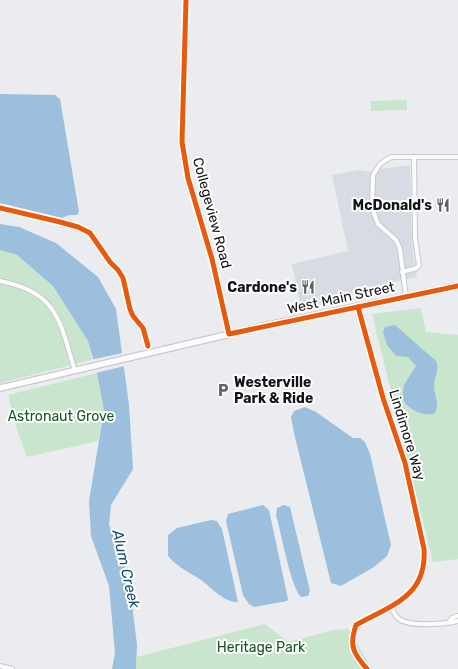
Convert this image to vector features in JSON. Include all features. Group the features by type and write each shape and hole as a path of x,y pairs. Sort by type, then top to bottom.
{"main road":[{"name":"West Main Street","path":"0,388 229,334 458,286"}],"street":[{"name":"Collegeview Road","path":"186,0 182,142 188,178 212,259 229,334"},
{"path":"406,297 400,249 396,240 378,224 372,208 373,175 380,164 390,157 458,157"},
{"path":"402,272 417,268 419,265 415,238 414,157"},
{"path":"0,281 14,284 34,292 48,303 56,314 65,334 75,371"},
{"name":"Lindimore Way","path":"358,307 383,398 405,463 424,550 425,563 422,576 418,584 408,595 356,625 352,636 353,649 355,656 367,669"},
{"path":"390,606 398,618 403,621 426,624 458,621"},
{"path":"448,622 452,618 458,616"},
{"path":"0,666 12,669"}],"shaded area":[{"path":"410,165 412,246 417,277 352,292 353,297 301,309 292,264 348,251 332,175 359,170 378,173 380,169"}],"green space":[{"path":"407,100 407,110 371,111 371,101"},
{"path":"0,250 17,255 53,286 88,341 92,360 0,383"},
{"path":"421,308 426,332 458,335 458,559 433,562 372,314"},
{"name":"Astronaut Grove","path":"97,373 104,410 98,441 27,457 16,427 8,395"},
{"name":"Heritage Park","path":"265,624 288,642 334,630 349,629 372,669 136,669 137,657"}],"water":[{"path":"0,94 55,95 60,99 79,212 77,215 69,215 62,218 0,203"},
{"path":"0,224 19,227 56,243 98,277 116,309 129,405 133,469 111,505 109,525 122,553 131,595 137,645 136,669 112,669 115,653 109,586 91,536 89,501 104,410 97,373 88,341 53,286 17,255 0,250"},
{"path":"395,325 436,361 437,371 434,382 434,390 437,400 437,407 434,414 424,414 415,411 402,398 404,385 416,366 408,357 396,356 387,345 383,332 385,327"},
{"path":"305,407 316,412 353,438 360,438 365,442 370,454 391,545 387,556 374,567 341,586 331,583 294,433 291,417 294,411"},
{"path":"263,505 269,510 288,599 287,601 254,607 249,604 243,595 226,521 228,514"},
{"path":"284,505 290,507 310,591 308,596 301,597 297,592 287,559 276,515 277,508"},
{"path":"211,520 217,521 222,529 238,602 228,600 218,594 201,580 179,566 168,556 168,535 177,528"}],"pier":[{"path":"123,353 125,366 95,373 90,360"}],"cycle path":[{"path":"186,0 182,142 188,178 212,259 229,334 458,286"},
{"path":"0,208 60,222 78,227 90,233 123,278 130,309 133,316 143,328 148,346"},
{"path":"358,307 383,398 405,463 424,549 420,578 413,589 394,605 356,625 353,638 354,649 358,658 367,669"}],"place":[{"name":"McDonald's","path":"443,205"},
{"name":"Cardone's","path":"308,287"},
{"name":"Westerville Park & Ride","path":"223,390"}],"water label":[{"name":"Alum Creek","path":"126,569"}]}
